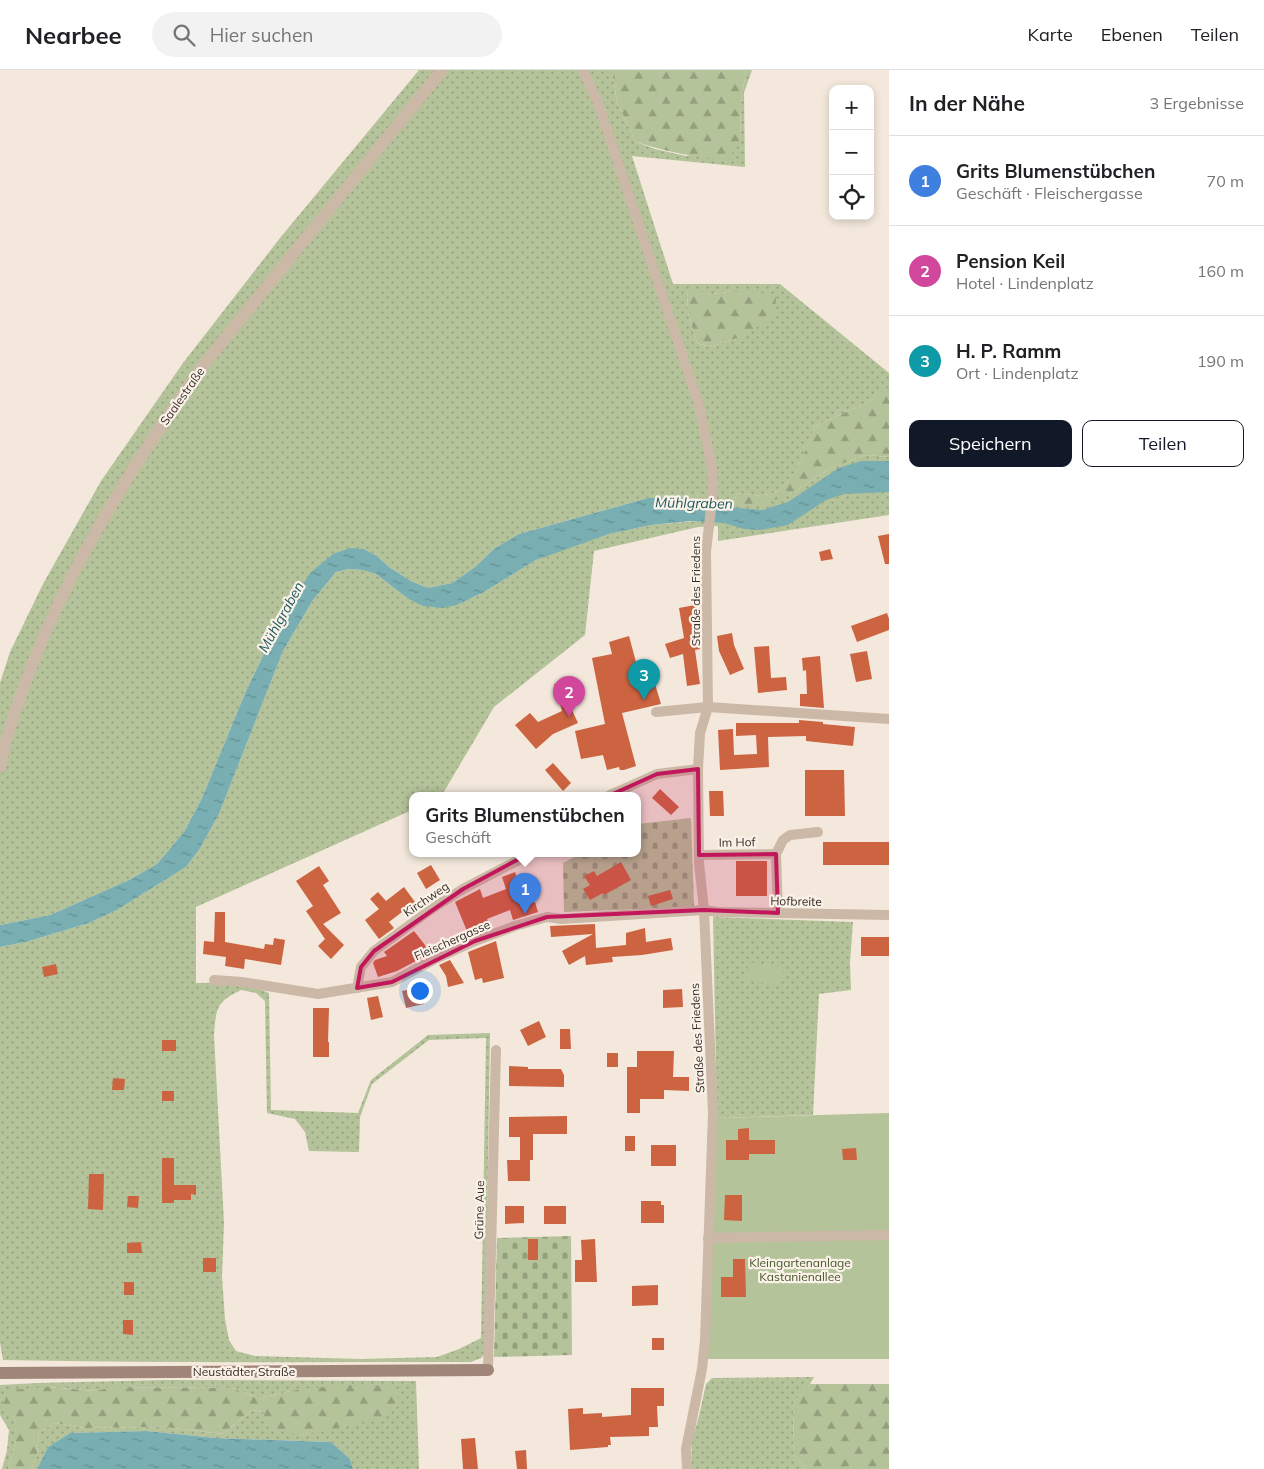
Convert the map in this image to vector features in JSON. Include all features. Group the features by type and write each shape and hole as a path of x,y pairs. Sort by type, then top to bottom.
{"main road":[{"name":"Neustädter Straße","path":"0,1373 488,1370"}],"street":[{"name":"Saalestraße","path":"0,767 13,718 37,650 57,604 93,536 166,417 207,360 442,70"},
{"name":"Straße des Friedens","path":"583,70 598,103 699,404 712,468 713,491 706,552 708,707 700,733 698,769 699,855 704,910 713,1114 702,1369 686,1449 687,1469"},
{"path":"656,712 708,707 889,719"},
{"path":"617,792 657,774 698,769"},
{"path":"778,913 776,854 783,840 790,835 818,832"},
{"name":"Im Hof","path":"699,855 776,854"},
{"name":"Kirchweg","path":"357,988 361,967 374,951 433,908 463,889 524,857"},
{"name":"Fleischergasse","path":"214,980 242,982 318,994 392,982 433,960 475,942 515,926 547,917 562,919 704,910"},
{"name":"Hofbreite","path":"704,910 717,912 889,915"},
{"name":"Grüne Aue","path":"488,1370 496,1050"},
{"path":"708,1238 889,1235"}],"highlighted area":[{"path":"698,769 699,855 776,854 778,913 704,910 547,917 475,941 392,982 357,988 361,967 374,951 463,889 543,846 578,813 604,798 657,774"}],"green space":[{"path":"419,70 612,70 617,102 636,142 655,149 686,156 740,143 741,103 746,70 752,70 744,93 745,167 632,156 673,284 780,284 889,373 889,388 866,403 815,426 800,463 782,488 767,495 737,493 734,502 791,494 831,468 865,455 889,457 889,515 718,541 718,526 698,527 594,551 585,635 494,707 444,792 409,792 409,811 196,907 196,983 242,982 269,993 271,1110 358,1113 371,1080 428,1035 490,1033 485,1353 481,1358 471,1362 3,1360 0,1343 0,947 26,942 89,923 117,910 186,867 199,850 219,814 283,651 313,600 336,572 349,569 362,570 376,574 407,598 457,605 484,592 536,560 568,547 609,534 651,525 698,521 698,492 697,501 687,498 648,498 519,534 495,548 475,567 452,583 428,588 411,581 389,567 377,556 364,549 295,596 273,635 246,691 202,798 184,832 157,864 129,880 50,915 0,925 0,683 10,652 43,584 101,481 183,363 280,238","holes":["687,290 712,294 742,290 740,337 710,347 697,343 688,313","241,990 256,993 265,1001 267,1113 295,1119 305,1132 309,1151 359,1152 360,1117 372,1084 429,1040 486,1038 481,1338 437,1357 361,1359 255,1356 236,1351 229,1340 225,1319 222,1277 224,1223 214,1035 217,1012 222,1003"]},
{"path":"612,70 746,70 741,103 740,143 727,160 681,154 636,142 617,102"},
{"path":"687,289 712,294 742,290 776,295 775,317 740,337 710,347 697,343 688,313"},
{"path":"888,388 889,457 865,455 831,468 791,494 756,506 734,502 737,493 766,495 782,488 800,463 815,426 866,403"},
{"path":"691,818 694,907 564,912 563,863 574,857 641,857 641,824"},
{"path":"713,917 853,922 850,963 851,990 819,994 813,1115 717,1118"},
{"path":"749,962 784,968 781,986 746,980"},
{"name":"Kleingartenanlage Kastanienallee","path":"889,1113 889,1359 708,1359 717,1118"},
{"path":"571,1236 572,1355 494,1357 497,1238"},
{"path":"814,1377 793,1403 794,1455 806,1469 691,1469 692,1440 706,1384 712,1378"},
{"path":"165,1380 416,1381 419,1469 353,1469 350,1459 331,1442 216,1438 146,1431 70,1433 48,1447 37,1469 31,1469 37,1455 39,1432 55,1423 84,1428 165,1427 223,1434 252,1410 263,1412 300,1435 341,1426 300,1389 259,1398 232,1388 111,1387 97,1391 48,1387 4,1405 16,1422 16,1441 8,1469 2,1469 7,1450 9,1430 0,1415 0,1385"},
{"path":"810,1384 889,1384 889,1469 806,1469 794,1455 793,1403"},
{"path":"352,1385 396,1386 399,1405 384,1419 300,1435 269,1428 263,1412 252,1410 223,1434 165,1427 84,1428 55,1423 39,1432 37,1455 31,1469 8,1469 16,1441 16,1422 3,1405 9,1390 48,1387 96,1391 111,1387 232,1388 259,1398 300,1389"}],"water":[{"name":"Mühlgraben","path":"861,461 889,461 889,492 844,494 826,500 788,525 760,530 744,529 724,523 692,521 651,525 609,534 536,560 484,592 457,605 442,608 423,606 407,598 376,574 349,569 336,572 313,600 283,651 219,814 199,850 186,867 117,910 89,923 26,942 0,947 0,925 50,915 129,880 157,864 184,832 202,798 246,691 273,635 310,573 333,554 350,548 364,549 377,556 389,567 411,581 428,588 452,583 475,567 495,548 519,534 648,498 687,498 727,507 762,510 788,502 839,468"},
{"path":"146,1431 216,1438 331,1442 350,1459 353,1469 37,1469 48,1447 70,1433"}],"building":[{"path":"889,534 889,564 885,564 878,536"},
{"path":"830,549 833,559 821,561 819,552"},
{"path":"695,605 698,623 692,624 700,649 695,650 700,684 687,686 683,654 670,658 665,644 684,638 679,608"},
{"path":"887,613 889,630 857,642 851,626"},
{"path":"732,633 734,645 744,669 730,675 719,651 717,636"},
{"path":"629,636 643,688 655,684 661,704 622,713 636,766 624,770 620,770 619,767 607,770 603,755 581,759 575,731 605,724 592,658 612,654 609,642"},
{"path":"769,646 771,678 786,677 787,690 758,693 754,647"},
{"path":"867,651 872,679 856,682 850,654"},
{"path":"820,656 824,708 800,706 800,694 807,694 806,670 803,671 802,658"},
{"path":"566,681 573,705 570,706 578,723 553,734 536,749 515,725 530,713 538,722 562,711 554,684"},
{"path":"799,720 855,727 853,746 806,741 806,736 768,737 769,767 720,770 718,730 733,729 734,755 757,754 756,735 736,736 736,723 799,723"},
{"path":"553,763 571,783 563,791 545,770"},
{"path":"805,770 844,770 845,816 805,816"},
{"path":"660,789 679,807 671,815 652,798"},
{"path":"709,791 723,791 724,816 710,816"},
{"path":"823,842 889,842 889,865 823,865"},
{"path":"736,861 767,861 767,896 736,896"},
{"path":"621,862 631,880 604,895 603,893 590,900 583,889 590,885 584,876 594,871 597,876"},
{"path":"431,865 440,880 426,889 417,873"},
{"path":"319,866 329,881 323,885 341,913 323,924 344,945 331,959 318,946 325,939 306,911 313,906 296,881"},
{"path":"515,872 525,905 535,902 538,912 513,920 510,910 487,919 491,928 469,936 455,902 480,889 483,898 506,889 502,877"},
{"path":"404,887 415,902 389,922 394,928 379,939 365,920 379,909 370,899 378,892 386,901"},
{"path":"670,890 673,899 651,906 648,896"},
{"path":"215,912 225,912 225,942 264,949 265,944 273,945 274,938 285,940 281,965 245,959 244,969 225,966 226,957 203,954 204,941 214,942"},
{"path":"595,924 596,948 626,945 626,933 645,928 646,942 671,938 673,950 612,957 613,962 586,965 585,956 569,965 562,951 593,934 551,937 550,926"},
{"path":"414,931 425,945 429,954 397,971 378,977 373,963 375,960 387,956 384,952"},
{"path":"861,937 889,937 889,956 861,956"},
{"path":"496,941 504,978 483,983 482,978 475,980 468,952"},
{"path":"450,960 464,983 448,987 446,976 439,965"},
{"path":"56,964 58,974 44,977 42,967"},
{"path":"421,987 424,1004 406,1008 402,991"},
{"path":"682,989 683,1007 663,1008 663,990"},
{"path":"378,996 383,1017 371,1020 367,998"},
{"path":"313,1008 329,1008 329,1057 313,1057"},
{"path":"539,1021 546,1037 528,1046 520,1030"},
{"path":"560,1029 570,1029 571,1049 560,1049"},
{"path":"162,1040 176,1040 176,1051 162,1051"},
{"path":"637,1051 674,1051 673,1077 689,1077 689,1091 664,1090 664,1099 640,1099 640,1113 627,1113 627,1067 637,1067"},
{"path":"607,1053 618,1053 618,1067 607,1067"},
{"path":"509,1066 528,1067 528,1069 561,1069 564,1075 564,1087 509,1086"},
{"path":"113,1078 125,1079 124,1090 112,1090"},
{"path":"162,1091 174,1091 174,1101 162,1101"},
{"path":"567,1116 567,1134 533,1134 533,1160 530,1160 530,1181 508,1181 507,1160 520,1160 520,1137 509,1137 509,1117"},
{"path":"749,1128 749,1140 775,1140 775,1154 749,1154 749,1160 726,1160 726,1140 738,1140 738,1129"},
{"path":"625,1136 635,1136 635,1151 625,1151"},
{"path":"651,1145 676,1145 676,1166 651,1166"},
{"path":"856,1148 857,1160 843,1160 842,1149"},
{"path":"162,1158 174,1158 174,1185 196,1185 196,1195 191,1194 191,1200 174,1200 174,1203 162,1203"},
{"path":"89,1174 104,1174 103,1210 88,1209"},
{"path":"725,1195 742,1195 742,1221 724,1220"},
{"path":"128,1196 139,1196 138,1208 127,1207"},
{"path":"641,1201 661,1201 661,1205 664,1205 664,1223 641,1223"},
{"path":"505,1206 524,1206 524,1223 505,1224"},
{"path":"544,1206 566,1206 566,1224 544,1224"},
{"path":"528,1239 538,1239 538,1260 528,1260"},
{"path":"595,1239 597,1282 575,1282 575,1260 582,1260 581,1240"},
{"path":"141,1242 142,1253 127,1253 127,1243"},
{"path":"203,1258 216,1258 216,1272 203,1272"},
{"path":"733,1259 745,1259 746,1297 721,1297 721,1277 733,1277"},
{"path":"124,1282 134,1282 134,1295 124,1295"},
{"path":"658,1285 658,1305 632,1306 632,1286"},
{"path":"123,1320 133,1320 133,1335 123,1334"},
{"path":"652,1338 664,1338 664,1350 652,1350"},
{"path":"631,1388 664,1388 664,1406 657,1406 658,1427 649,1427 649,1436 610,1437 611,1445 608,1445 608,1447 570,1450 568,1409 583,1408 583,1414 602,1413 602,1417 631,1415"},
{"path":"475,1438 478,1469 463,1469 461,1439"},
{"path":"526,1450 527,1469 517,1469 515,1451"}],"place":[{"name":"H. P. Ramm","path":"644,700"},
{"name":"Pension Keil","path":"569,717"},
{"name":"Grits Blumenstübchen","path":"525,914"}]}
